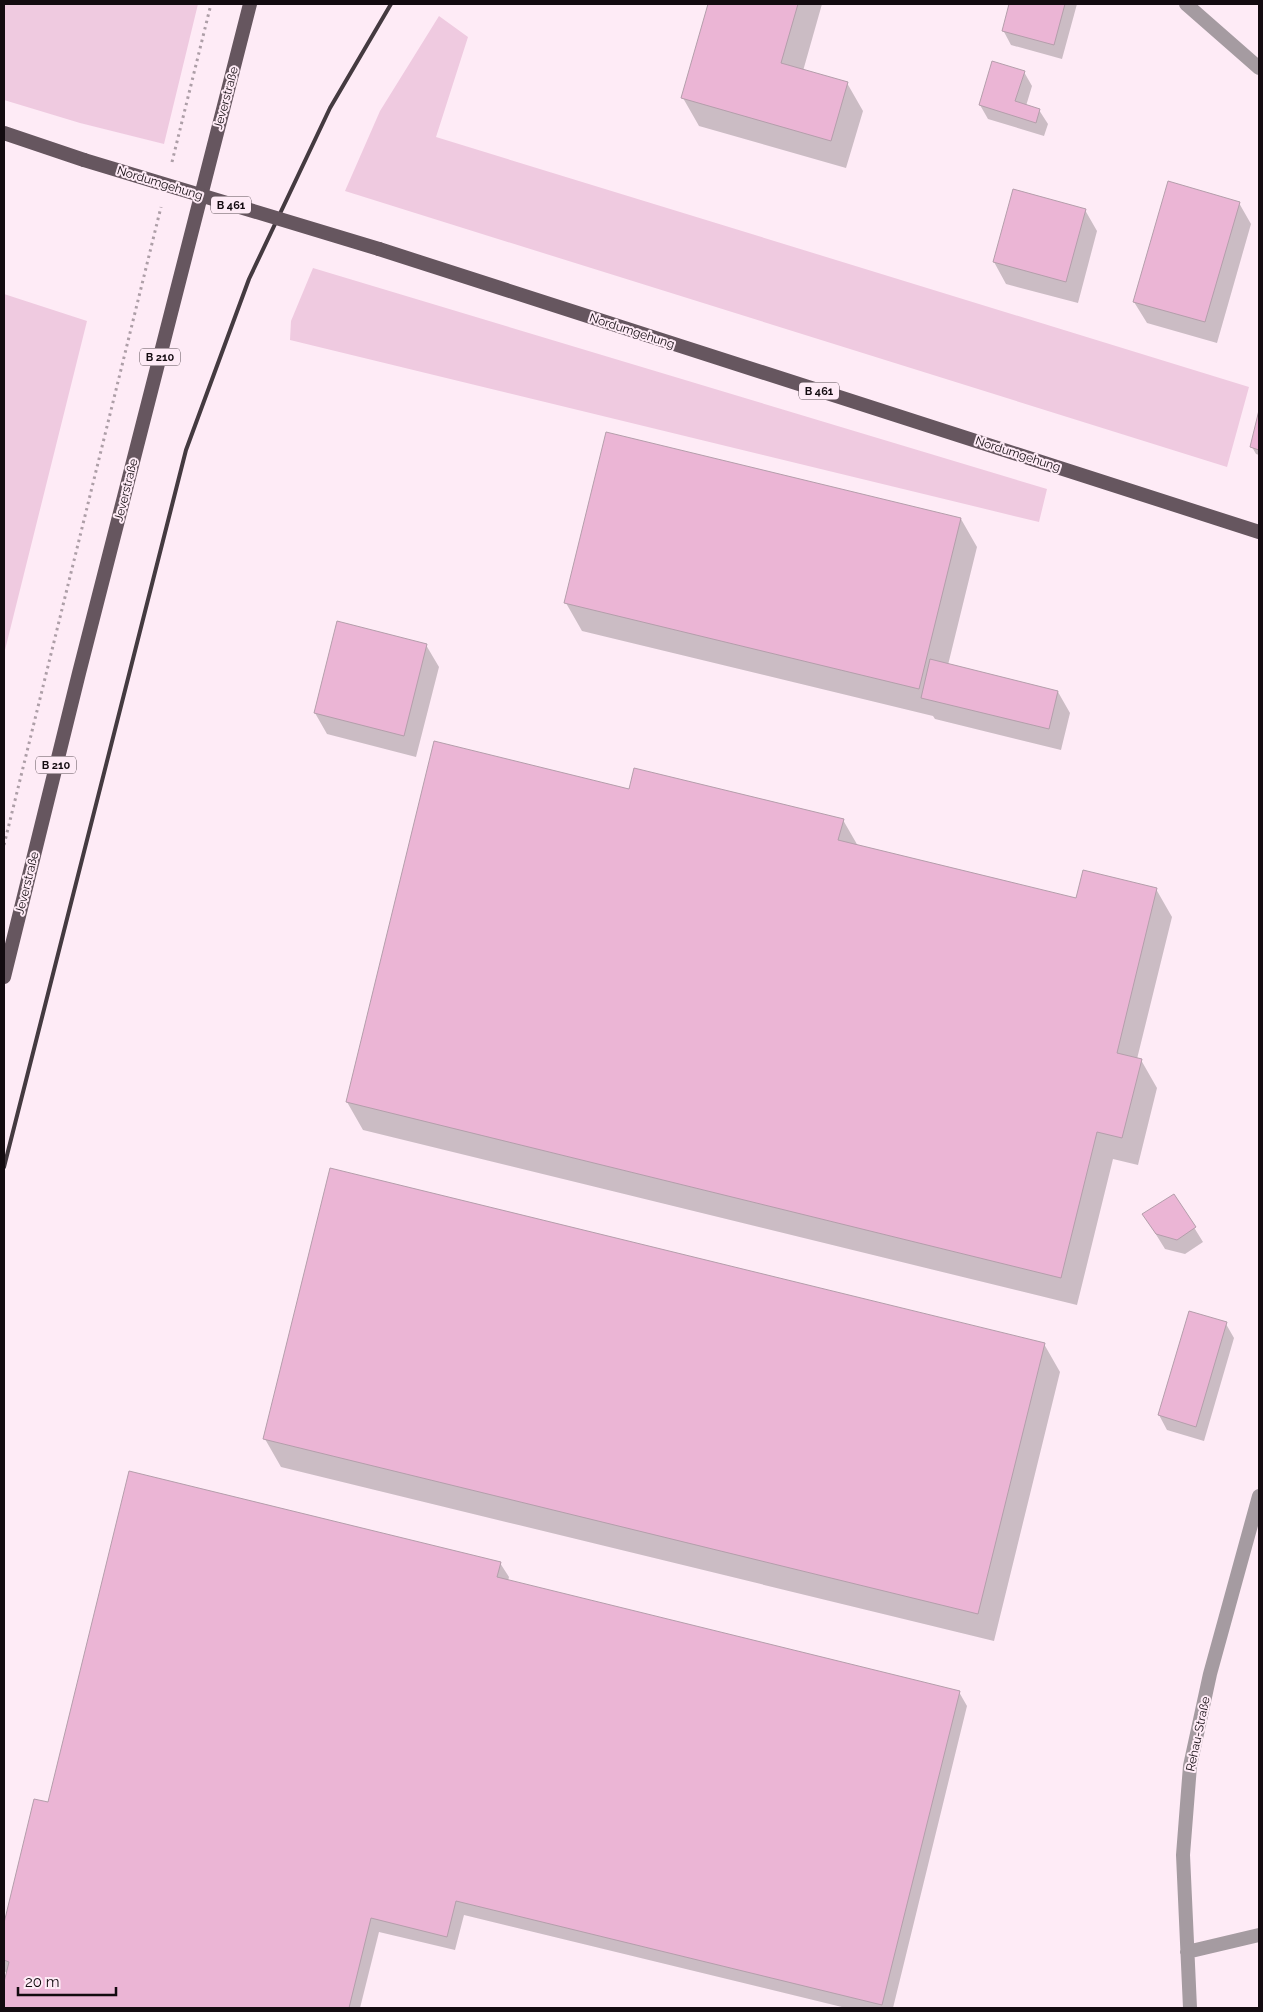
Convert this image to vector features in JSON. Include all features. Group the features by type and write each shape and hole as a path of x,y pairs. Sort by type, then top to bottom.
{"main road":[{"name":"Jeverstraße","path":"4,977 79,672 250,4"},
{"name":"Nordumgehung","path":"4,133 84,160 379,250 1259,532"}],"street":[{"path":"1186,4 1259,68"},
{"name":"Rehau-Straße","path":"1190,2008 1182,1855 1190,1766 1210,1674 1259,1496"},
{"path":"1187,1952 1259,1935"}],"path":[{"path":"172,163 211,4"},
{"path":"4,845 162,200"}],"shaded area":[{"path":"4,4 198,4 164,144 80,123 4,100"},
{"path":"439,16 468,37 436,137 1249,387 1227,467 345,191 380,111"},
{"path":"313,268 1047,489 1039,522 290,340 291,321"},
{"path":"4,294 87,321 4,654"}],"building":[{"path":"708,4 798,4 781,63 848,82 831,141 681,98"},
{"path":"1009,4 1065,4 1054,45 1002,31"},
{"path":"992,61 1025,71 1015,101 1040,109 1036,123 979,105"},
{"path":"1168,181 1240,202 1205,322 1133,302"},
{"path":"1013,189 1086,209 1066,282 993,262"},
{"path":"1259,410 1259,450 1250,447"},
{"path":"606,432 961,518 919,689 564,603"},
{"path":"337,621 427,644 404,736 314,713"},
{"path":"930,659 1058,691 1049,729 921,698"},
{"path":"434,741 629,789 634,768 844,819 838,840 1076,898 1083,870 1157,888 1117,1053 1142,1059 1122,1138 1097,1132 1061,1278 346,1102"},
{"path":"330,1168 1045,1343 978,1614 263,1439"},
{"path":"1174,1194 1196,1227 1177,1240 1156,1234 1142,1214"},
{"path":"1189,1311 1227,1322 1196,1427 1158,1415"},
{"path":"129,1471 501,1562 497,1577 960,1691 882,2005 456,1901 447,1937 371,1918 349,2008 4,2008 4,1982 9,1962 4,1960 4,1923 34,1799 48,1802"}],"railway":[{"path":"4,1167 186,450 249,279 330,108 391,4"}]}
